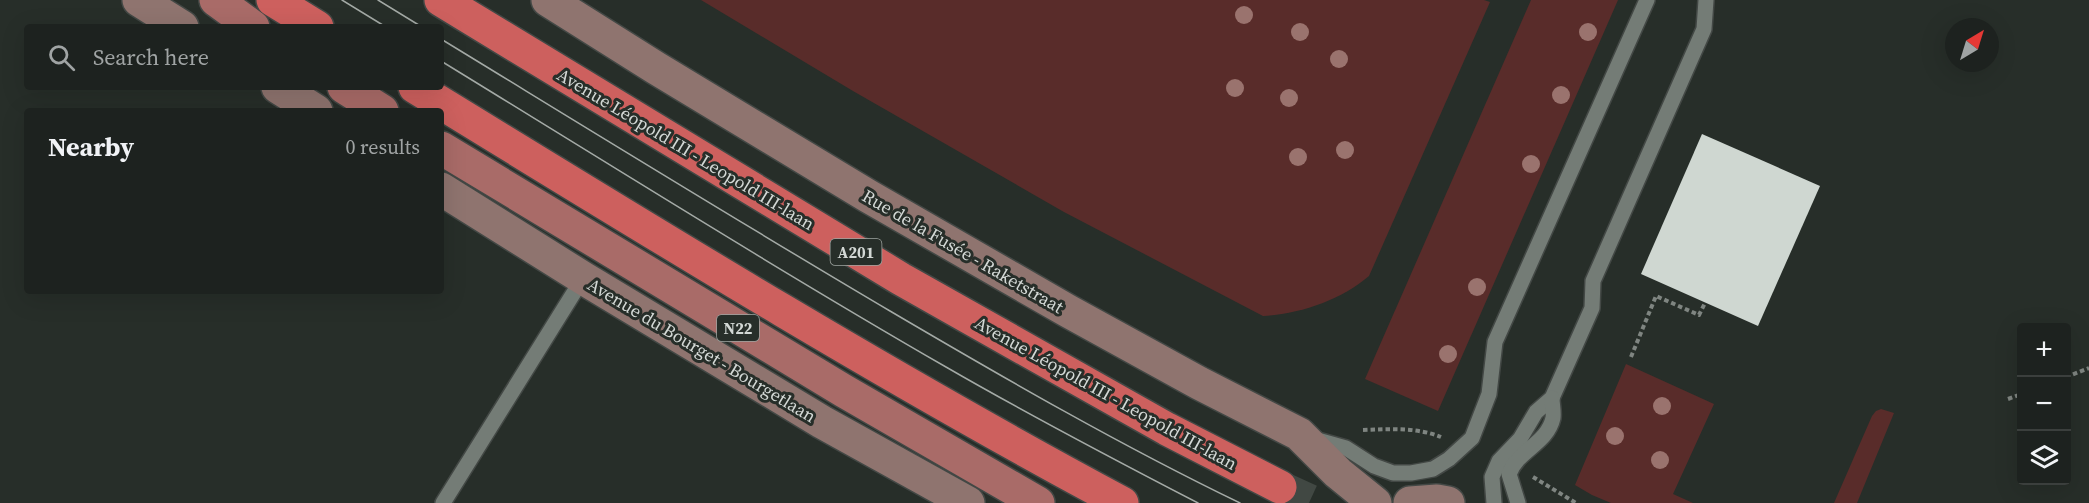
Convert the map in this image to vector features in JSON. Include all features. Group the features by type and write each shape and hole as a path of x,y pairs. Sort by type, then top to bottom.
{"highway":[{"path":"273,0 312,24"},
{"name":"Avenue Léopold III - Leopold III-laan","path":"441,0 901,279 1157,424 1280,487"},
{"path":"420,90 796,318 966,418 1122,503"}],"main road":[{"path":"216,0 249,24"},
{"path":"349,90 377,108"},
{"name":"N22","path":"444,150 824,379 1038,503"}],"street":[{"path":"139,0 177,24"},
{"name":"Rue de la Fusée - Raketstraat","path":"548,0 868,196 1068,311 1299,434 1338,473 1375,503"},
{"path":"283,90 311,108"},
{"name":"Avenue du Bourget - Bourgetlaan","path":"444,191 583,278 822,422 968,503"},
{"path":"1410,503 1437,501 1448,503"}],"lane":[{"path":"1299,434 1346,448 1374,466 1393,473 1433,469 1449,459 1472,438 1490,394 1495,342 1647,0"},
{"path":"1494,503 1492,477 1499,461 1520,439 1536,412 1552,398 1592,308 1593,281 1704,29 1706,0"},
{"path":"443,503 583,278"},
{"path":"1518,503 1509,474 1512,466 1547,433 1554,417 1552,398"}],"path":[{"path":"1631,357 1656,296 1699,315 1705,303"},
{"path":"2071,375 2089,368"},
{"path":"2008,399 2017,396"},
{"path":"1353,428 1428,432 1463,445"},
{"path":"1512,466 1576,503"}],"shaded area":[{"path":"701,0 1484,0 1490,2 1369,276 1333,299 1305,309 1263,316 1064,212 853,91"},
{"path":"1531,0 1618,0 1438,411 1365,379"},
{"path":"1626,364 1714,404 1673,494 1693,503 1611,503 1575,485"},
{"path":"1881,409 1894,413 1857,503 1834,503 1872,416"}],"building":[{"path":"1702,134 1820,186 1758,326 1641,274"}],"tunnel":[{"path":"1280,487 1315,503"}],"tram line":[{"path":"342,0 381,24"},
{"path":"378,0 417,24"},
{"path":"444,41 721,210 1019,386 1240,503"},
{"path":"444,63 882,330 1040,420 1198,503"}]}
